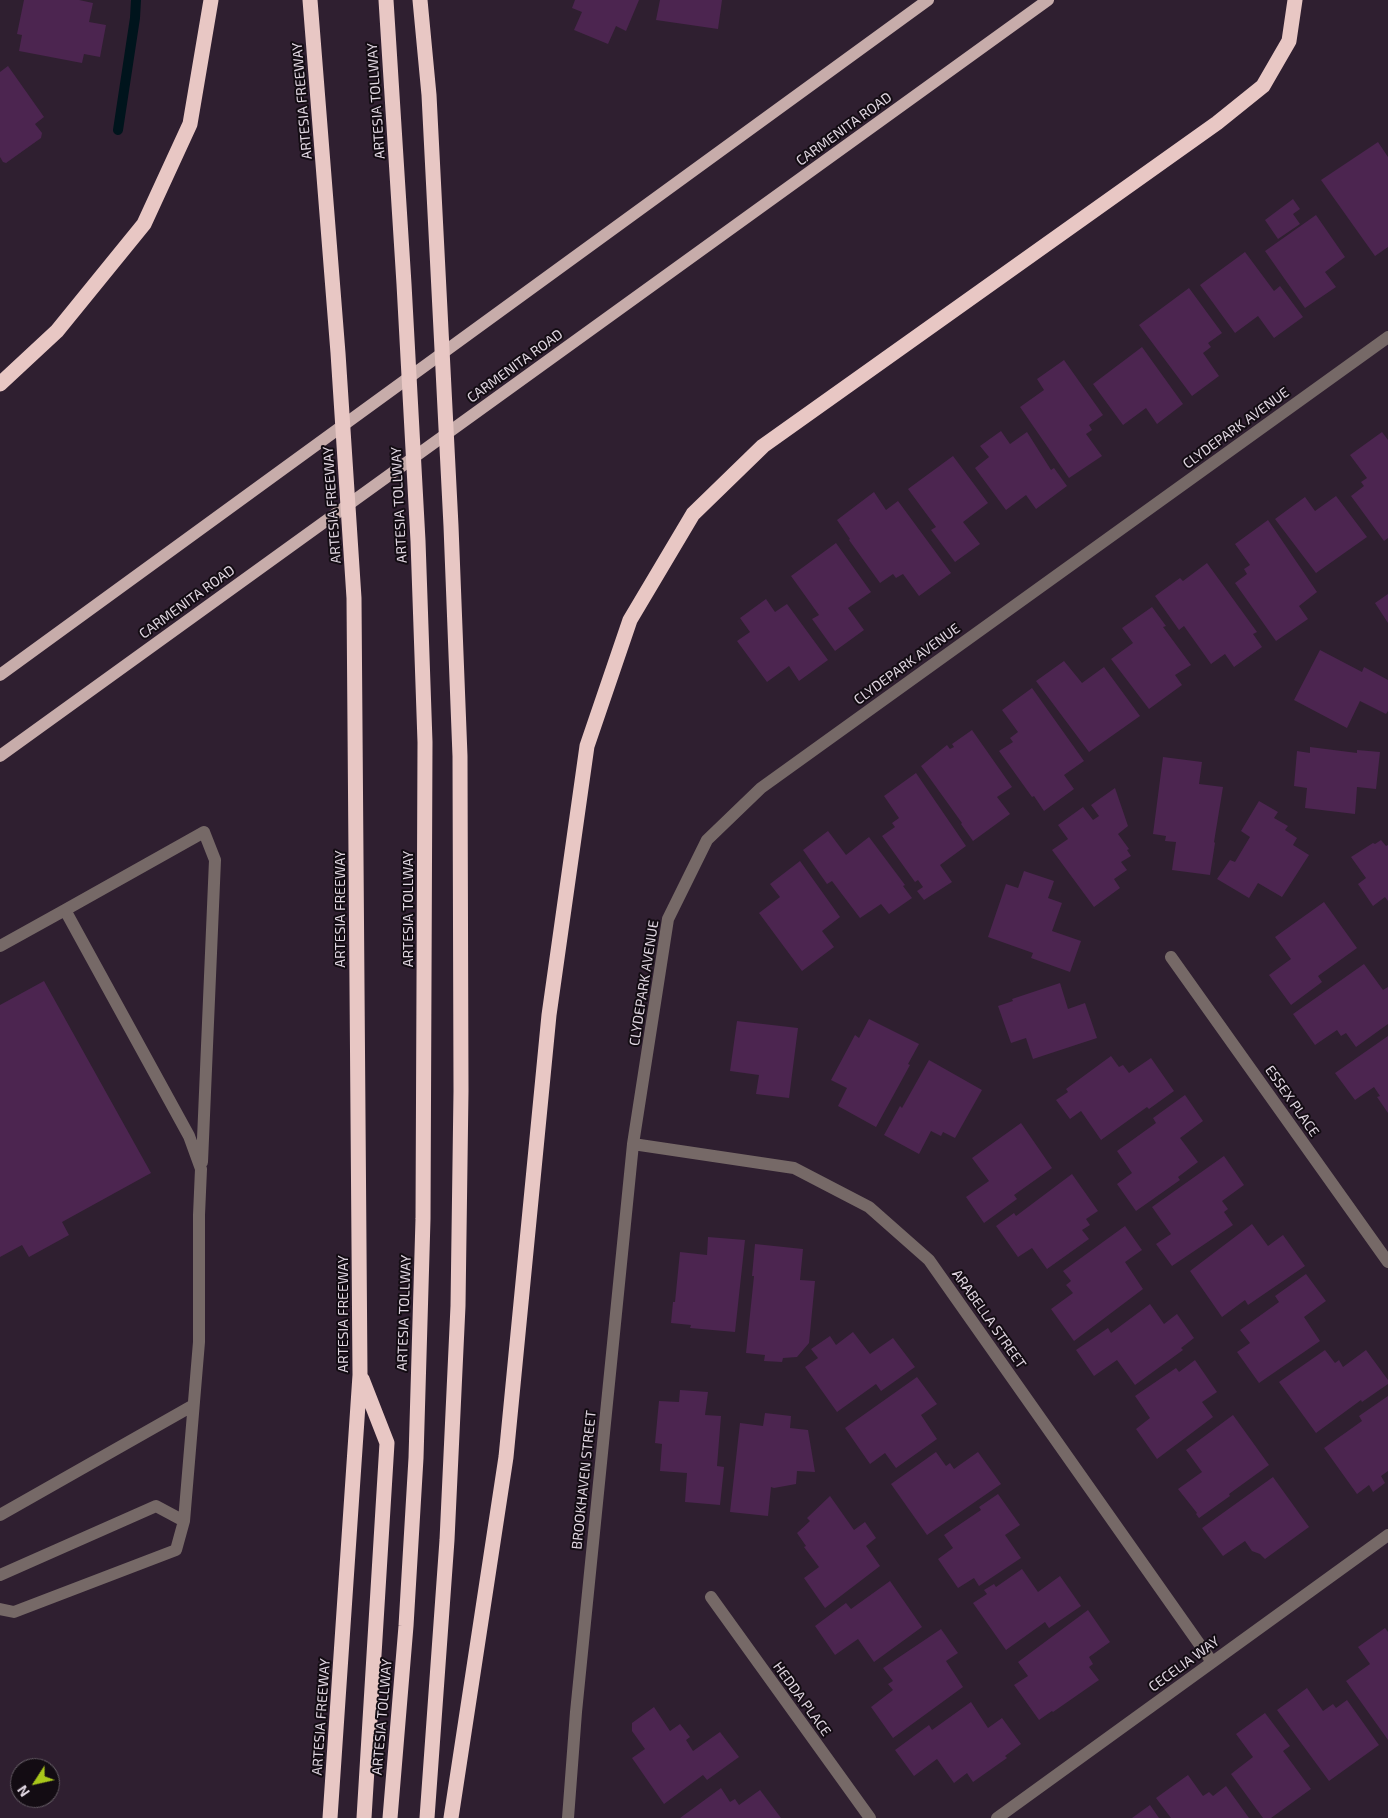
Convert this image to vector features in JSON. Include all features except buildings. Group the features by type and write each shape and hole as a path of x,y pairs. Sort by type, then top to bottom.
{"highway":[{"path":"0,384 57,330 144,224 190,124 211,0"},
{"name":"ARTESIA FREEWAY","path":"310,0 338,353 354,598 360,1375 330,1818"},
{"name":"ARTESIA TOLLWAY","path":"386,0 413,462 425,742 423,1220 416,1458 406,1626 390,1818"},
{"path":"420,0 429,95 451,512 460,785 461,1091 458,1306 448,1540 427,1818"},
{"path":"451,1818 506,1457 549,1015 587,746 630,620 693,514 763,446 1218,123 1263,86 1289,42 1295,0"},
{"name":"ARTESIA TOLLWAY","path":"360,1375 387,1443 364,1818"}],"main road":[{"path":"0,675 928,0"},
{"name":"CARMENITA ROAD","path":"0,756 1048,0"}],"street":[{"name":"CLYDEPARK AVENUE","path":"633,1144 668,919 707,840 761,788 1388,337"},
{"path":"0,946 204,832 215,860 199,1215 198,1342 184,1521 176,1550 14,1612 0,1609"},
{"path":"65,910 189,1136 201,1169"},
{"name":"ESSEX PLACE","path":"1171,957 1388,1262"},
{"name":"ARABELLA STREET","path":"633,1144 794,1168 869,1208 929,1260 1212,1662"},
{"name":"BROOKHAVEN STREET","path":"568,1818 576,1712 633,1144"},
{"path":"0,1515 192,1406"},
{"path":"0,1575 156,1506 184,1521"},
{"name":"CECELIA WAY","path":"997,1818 1388,1535"},
{"name":"HEDDA PLACE","path":"711,1597 870,1818"}],"waterway":[{"path":"118,130 136,0"}]}
